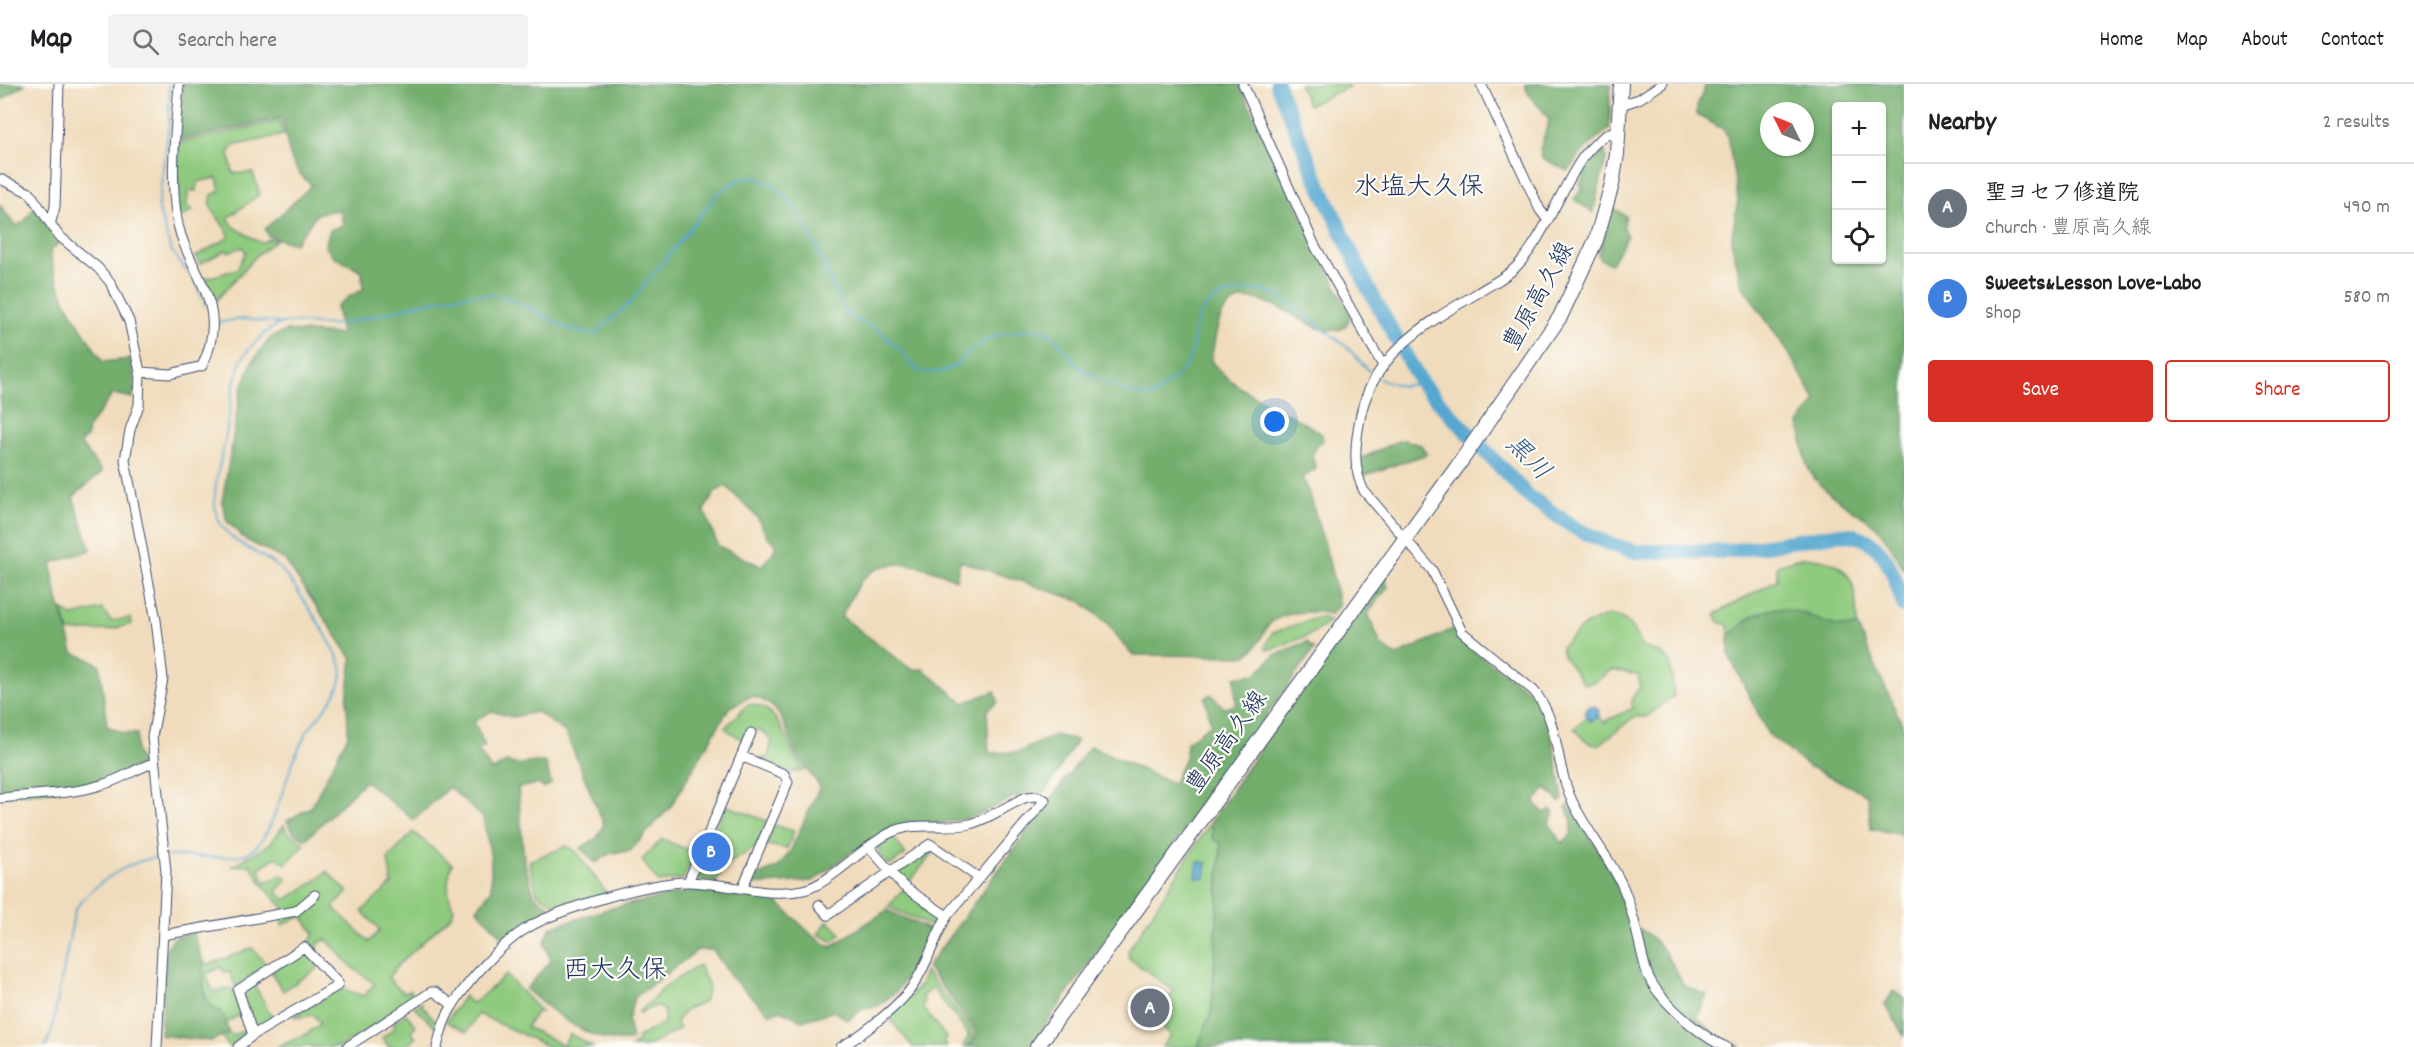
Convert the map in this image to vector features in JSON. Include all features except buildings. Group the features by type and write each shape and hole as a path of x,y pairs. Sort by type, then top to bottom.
{"main road":[{"name":"豊原高久線","path":"1037,1047 1457,466 1560,317 1586,266 1612,184 1622,105 1622,84"}],"street":[{"path":"51,221 55,207 59,84"},
{"path":"140,372 170,374 202,366 214,315 180,232 176,215 173,160 178,133 179,84"},
{"path":"1243,84 1314,244 1382,364"},
{"path":"1481,84 1531,192 1547,219"},
{"path":"1622,105 1639,99 1662,84"},
{"path":"1619,129 1608,133 1589,149 1517,267 1419,331 1382,364 1360,417 1357,434 1358,479 1364,491 1440,583 1462,632 1534,691 1543,703 1553,727 1568,792 1622,885 1651,981 1692,1025 1726,1047"},
{"path":"0,179 30,193 67,245 98,268 120,299 129,321 140,372 139,405 128,437 125,460 156,620 163,679 152,737 165,866 157,1047"},
{"path":"688,882 751,733"},
{"path":"741,756 784,774 788,782 742,889"},
{"path":"0,798 38,797 100,786 153,763"},
{"path":"437,1047 440,1032 453,1005 492,959 520,932 534,925 612,896 688,882 770,892 805,890 892,832 910,827 970,824 1027,797 1037,796 1045,800 947,916 920,973 901,1001 841,1047"},
{"path":"819,905 828,915 930,844 979,878"},
{"path":"869,847 889,873 903,886 947,916"},
{"path":"163,935 296,911 315,894"},
{"path":"238,1047 253,1035 337,986 338,983 307,948 304,947 238,990 253,1035"},
{"path":"347,1047 431,992 435,992 453,1005"}],"green space":[{"path":"0,84 25,84 0,101"},
{"path":"182,84 1239,84 1350,315 1347,324 1340,330 1325,330 1270,304 1256,299 1243,299 1232,304 1222,315 1216,331 1211,361 1235,384 1322,434 1323,441 1317,445 1312,456 1316,469 1302,478 1311,498 1339,605 1331,614 1298,613 1280,617 1268,626 1256,646 1246,656 1132,655 1107,623 1080,601 960,561 956,580 933,570 908,565 884,566 873,571 860,583 841,616 911,669 923,669 964,703 995,691 998,702 987,710 989,753 1019,752 1055,735 1077,740 1044,794 1035,792 1015,797 971,818 888,831 855,850 813,881 750,885 754,877 778,867 790,852 820,786 800,760 778,713 762,700 751,696 729,708 671,806 630,851 611,853 595,863 581,848 597,838 604,825 566,733 537,712 512,717 492,711 474,721 485,746 478,750 492,771 506,762 511,764 546,763 551,784 544,788 538,784 518,788 524,860 534,895 554,910 505,940 477,909 491,890 491,858 483,818 449,787 414,820 365,781 306,839 294,833 287,821 311,807 348,735 347,698 352,659 285,560 246,540 227,521 222,502 241,390 252,362 271,337 286,331 341,334 336,307 350,296 363,290 362,271 334,257 325,246 330,230 343,225 340,210 318,213 294,244 268,236 265,229 312,185 293,163 282,118 180,140","holes":["726,486 756,516 767,536 776,544 773,553 761,566 718,546 704,510 716,491"]},
{"path":"1299,84 1347,84 1349,87 1308,105"},
{"path":"1525,84 1610,84 1610,128 1583,151 1568,171 1542,158 1540,150 1549,120 1529,95"},
{"path":"1706,84 1904,84 1904,570 1880,531 1826,490 1811,474 1799,424 1816,401 1788,352 1742,285 1731,241 1738,200 1728,138 1723,129 1697,115 1697,106"},
{"path":"280,121 283,135 233,146 229,154 233,173 253,173 260,194 228,218 234,227 261,243 269,239 276,240 257,255 213,304 204,279 237,269 246,252 242,247 228,252 226,250 200,264 196,256 228,238 229,234 210,206 212,195 220,191 217,178 197,182 196,191 188,191 187,207 193,210 184,216 179,215 178,143"},
{"path":"1592,149 1605,152 1606,158 1593,213 1574,199 1583,188 1580,184 1584,176 1577,171"},
{"path":"0,205 15,226 24,222 34,207 59,243 50,251 53,266 63,295 78,323 103,362 130,359 133,369 135,383 133,398 113,394 87,429 88,436 80,443 102,472 73,497 91,550 52,563 52,573 73,653 94,661 100,666 107,726 123,733 137,734 136,751 142,765 72,787 0,795"},
{"path":"1612,207 1626,216 1623,228 1627,236 1611,264 1600,259 1598,254"},
{"path":"1404,440 1421,445 1427,454 1360,477 1361,458"},
{"path":"1803,557 1820,559 1842,568 1853,585 1857,626 1847,628 1825,625 1802,613 1753,616 1729,636 1728,625 1719,622 1715,614 1777,580 1777,565"},
{"path":"1384,577 1388,587 1368,613 1381,645 1396,656 1453,629 1471,649 1532,693 1551,728 1563,799 1560,802 1546,788 1534,802 1544,813 1551,810 1554,813 1549,823 1562,843 1571,835 1572,821 1566,807 1569,805 1609,866 1632,925 1650,936 1664,951 1684,986 1707,995 1697,1018 1717,1035 1741,1047 1198,1047 1212,1009 1221,844 1212,838 1213,827 1208,826 1328,648"},
{"path":"1774,608 1799,612 1842,627 1857,626 1904,728 1904,835 1871,829 1868,797 1864,793 1808,766 1768,734 1729,655 1729,636 1753,616"},
{"path":"62,609 72,616 102,609 111,621 130,618 131,624 109,630 69,632"},
{"path":"1609,615 1622,619 1630,625 1641,646 1662,654 1670,661 1674,696 1646,717 1634,717 1599,745 1589,743 1574,729 1586,717 1590,721 1599,717 1604,722 1633,708 1631,700 1640,687 1638,675 1611,670 1595,682 1584,684 1563,656 1561,647 1585,625"},
{"path":"1319,617 1330,620 1318,630 1301,638 1268,650 1265,648 1272,633"},
{"path":"1307,642 1314,649 1029,1047 970,1047 978,1033 927,967 1090,746 1173,784 1186,755 1187,742 1211,724 1205,698 1211,694 1224,708 1236,705 1235,677 1256,674 1275,655"},
{"path":"748,704 759,706 776,719 804,771 788,773 757,759 768,757 772,742 765,733 757,729 745,742 725,728"},
{"path":"725,805 767,821 756,847 723,867 716,883 694,880 703,860 722,867 730,850 710,842"},
{"path":"284,825 287,832 305,844 286,864 276,857 259,868 265,882 282,875 287,879 276,891 285,900 327,871 348,892 333,907 369,942 380,930 362,911 392,884 388,859 413,832 452,864 448,887 454,909 451,916 398,965 388,978 404,993 410,990 416,997 341,1047 276,1047 305,1035 320,1024 314,1015 295,1018 294,1016 341,988 363,996 375,984 353,968 326,939 318,944 319,965 315,970 283,991 271,972 302,951 314,933 302,916 282,925 281,918 284,909 263,885 251,865 231,867 270,844"},
{"path":"774,825 794,831 787,849 766,845"},
{"path":"1208,826 1213,827 1212,838 1221,843 1212,1009 1198,1047 1162,1047 1171,1035 1152,1020 1174,991 1129,958 1128,951"},
{"path":"892,836 906,854 892,864 887,864 879,853 878,846"},
{"path":"662,839 695,853 683,879 658,882 642,860"},
{"path":"567,846 576,851 607,894 564,910 537,893 529,861"},
{"path":"926,849 934,852 907,884 898,877 899,870"},
{"path":"902,890 939,915 931,926 888,907"},
{"path":"691,891 773,898 814,937 831,947 887,910 930,930 922,955 897,991 878,1006 864,1008 848,1020 834,1011 803,1021 781,1010 770,1014 732,978 713,950 698,950 634,998 628,1021 632,1040 618,1041 589,1033 548,1008 526,989 551,961 544,943 551,927 611,908"},
{"path":"828,921 841,934 832,941 818,934"},
{"path":"193,933 203,961 204,994 211,1007 220,1011 224,1017 229,1033 211,1041 160,1035 166,949 175,937"},
{"path":"252,948 267,965 236,987 229,971 224,972 221,967 206,974 213,991 231,988 241,1014 226,1023 207,999 203,961 208,965"},
{"path":"699,965 709,986 704,1002 687,1009 676,1021 680,1029 646,1047 631,1047 638,1042 636,1038 664,1023 664,1010 657,1006 638,1013 667,985"},
{"path":"925,971 975,1033 968,1047 963,1047 969,1035 932,988 922,996 925,1003 922,1007 946,1037 943,1042 947,1047 913,1047 888,1017 920,986"},
{"path":"506,975 542,1013 538,1010 526,1027 563,1045 570,1034 593,1047 549,1047 478,1014 467,1032 446,1022 464,996 471,1003 476,1001"},
{"path":"254,984 273,1019 258,1028 253,1027 242,992"},
{"path":"1893,991 1904,998 1904,1036 1885,1004"},
{"path":"422,1002 422,1006 440,1025 438,1029 414,1007"},
{"path":"406,1014 416,1025 411,1031 416,1038 404,1047 389,1047 382,1038 395,1027 393,1023"},
{"path":"247,1029 248,1034 235,1042 235,1047 229,1047 222,1036 229,1033 232,1036"}],"water":[{"path":"1592,706 1597,708 1599,713 1597,718 1592,720 1587,718 1585,713 1587,708"},
{"path":"1198,862 1207,863 1205,878 1196,877"}],"waterway":[{"path":"169,84 169,125 158,207 171,250 197,284 205,305"},
{"name":"黒川","path":"1277,84 1315,175 1368,288 1421,383 1527,495 1575,528 1609,544 1637,552 1731,551 1838,534 1853,535 1866,540 1884,556 1904,607"},
{"path":"168,856 236,856 245,854 261,841 274,817 302,741 335,695 341,679 342,670 334,649 295,587 273,563 234,539 222,526 215,508 217,475 239,367 242,359 254,344 264,334 280,324 293,322 337,324 435,300 484,295 510,299 572,330 595,334 631,302 720,191 745,178 766,181 785,195 801,217 815,244 847,315 879,331 918,371 943,371 993,337 1036,329 1052,336 1076,365 1091,375 1138,395 1155,395 1179,374 1189,360 1198,319 1203,310 1211,302 1221,297 1257,290 1277,295 1346,346 1374,376"},
{"path":"214,323 242,319 279,323"},
{"path":"1379,379 1402,386 1421,383"},
{"path":"45,1047 51,1034 75,909 92,890 125,867 162,857"}],"place":[{"name":"Sweets&Lesson Love-Labo","path":"711,852"},
{"name":"聖ヨセフ修道院","path":"1150,1008"}],"district":[{"name":"水塩大久保","path":"1419,188"},
{"name":"西大久保","path":"615,971"}]}
